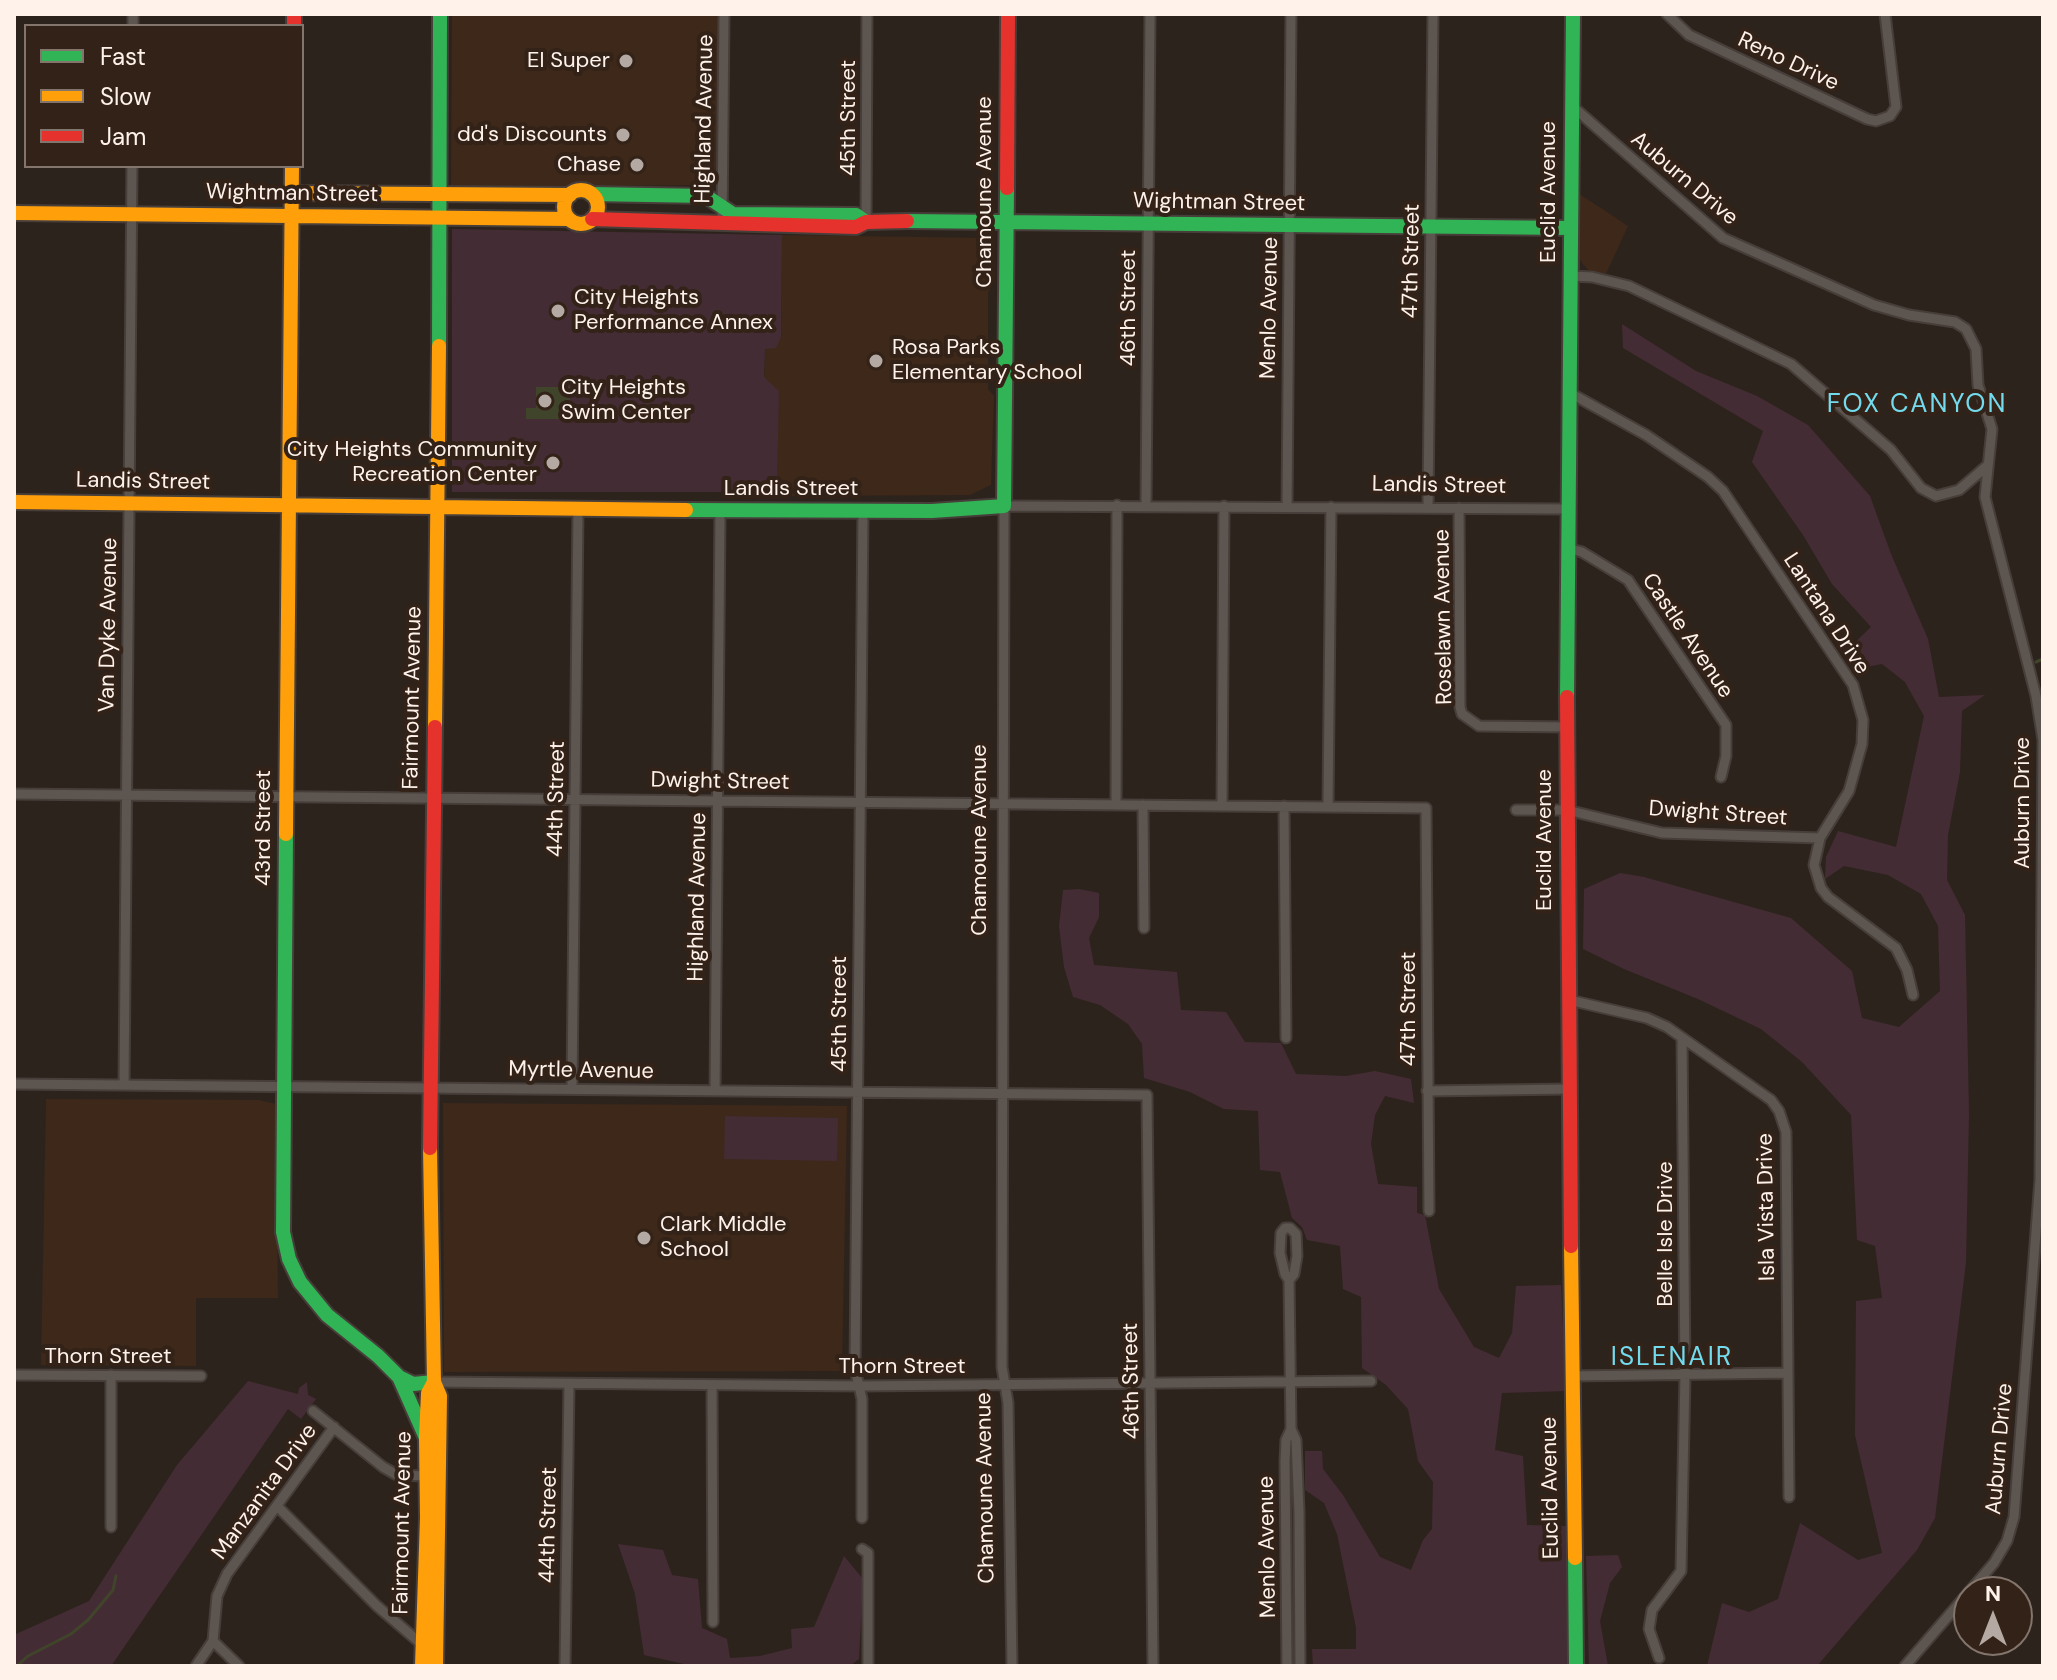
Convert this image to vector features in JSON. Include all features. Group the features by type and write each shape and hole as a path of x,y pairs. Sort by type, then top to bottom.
{"main road":[{"name":"Fairmount Avenue","path":"436,1662 440,1396 434,1382 429,1088 438,508 440,14"},
{"name":"Chamoune Avenue","path":"1004,506 1008,14"},
{"name":"Euclid Avenue","path":"1573,14 1567,810 1576,1666"},
{"name":"43rd Street","path":"292,168 283,1232 293,1272 327,1315 399,1377 426,1438"},
{"name":"Wightman Street","path":"292,193 570,195 582,191 591,194 706,196 722,216"},
{"path":"591,194 597,204 592,219"},
{"path":"569,219 564,204 570,195"},
{"name":"Wightman Street","path":"14,213 569,219 578,224 592,219 705,221 722,216 856,227 866,222 1007,222 1570,228"},
{"name":"Landis Street","path":"14,502 720,511 932,511 1004,506"},
{"path":"399,1377 413,1384 434,1382"},
{"name":"Fairmount Avenue","path":"422,1666 426,1438 428,1393 434,1382"}],"street":[{"name":"Highland Avenue","path":"722,216 724,14"},
{"name":"45th Street","path":"866,222 867,14"},
{"name":"46th Street","path":"1146,505 1150,14"},
{"name":"Menlo Avenue","path":"1287,507 1291,14"},
{"name":"47th Street","path":"1428,508 1433,14"},
{"name":"Reno Drive","path":"1667,14 1689,35 1867,119 1886,119 1896,107 1885,14"},
{"name":"Auburn Drive","path":"1572,106 1723,238 1874,305 1909,315 1947,320 1966,329 1976,349 1978,385 1992,429 1985,497 2036,696 2043,740 2040,1224 2014,1517 2007,1541 1994,1563 1905,1666"},
{"name":"Van Dyke Avenue","path":"124,1085 132,168"},
{"path":"1571,276 1592,277 1629,286 1791,364 1891,450 1921,488 1936,496 1959,490 1988,465"},
{"name":"Lantana Drive","path":"1570,393 1646,435 1708,477 1723,491 1853,685 1863,720 1862,744 1849,791 1820,838 1814,865 1821,888 1828,897 1896,948 1907,970 1913,995"},
{"path":"1116,804 1117,505"},
{"name":"Landis Street","path":"1004,506 1567,509"},
{"name":"Chamoune Avenue","path":"1004,506 1002,1367 1006,1385 1012,1666"},
{"path":"1222,805 1224,506"},
{"path":"1328,806 1331,507"},
{"name":"Roselawn Avenue","path":"1459,508 1462,714 1479,726 1567,727"},
{"name":"44th Street","path":"572,1089 578,510"},
{"name":"Highland Avenue","path":"715,1091 720,511"},
{"name":"45th Street","path":"862,1518 860,1386 855,1369 863,511"},
{"name":"Castle Avenue","path":"1567,548 1582,552 1628,580 1726,725 1726,756 1721,777"},
{"path":"2036,696 2043,688"},
{"name":"Dwight Street","path":"14,794 1426,808"},
{"path":"1143,805 1144,928"},
{"path":"1284,806 1286,1038"},
{"name":"47th Street","path":"1426,808 1429,1211"},
{"name":"Dwight Street","path":"1516,810 1567,810 1662,833 1820,838"},
{"name":"Isla Vista Drive","path":"1569,1000 1647,1018 1667,1027 1771,1100 1779,1111 1786,1132 1789,1497"},
{"name":"Belle Isle Drive","path":"1659,1658 1649,1629 1652,1610 1681,1571 1685,1375 1682,1038"},
{"name":"Myrtle Avenue","path":"14,1084 1147,1095"},
{"path":"1427,1091 1569,1089"},
{"name":"46th Street","path":"1147,1095 1153,1666"},
{"name":"Menlo Avenue","path":"1287,1666 1285,1461 1286,1440 1291,1429 1291,1382 1289,1280 1280,1253 1281,1233 1285,1228 1296,1234 1297,1256 1294,1274 1289,1280"},
{"path":"1571,1376 1787,1373"},
{"name":"Thorn Street","path":"14,1375 201,1376"},
{"path":"111,1375 111,1527"},
{"name":"Thorn Street","path":"434,1382 860,1386 1371,1381"},
{"name":"44th Street","path":"565,1666 569,1384"},
{"path":"712,1385 713,1622"},
{"path":"313,1411 397,1475 427,1476"},
{"name":"Manzanita Drive","path":"196,1666 213,1641 217,1596 227,1574 334,1427"},
{"name":"Menlo Avenue","path":"1291,1429 1296,1440 1300,1666"},
{"path":"278,1507 377,1606 423,1645 436,1662"},
{"path":"862,1549 868,1553 868,1666"},
{"path":"213,1641 239,1666"}],"shaded area":[{"path":"452,14 719,14 717,185 451,187"},
{"path":"1578,193 1628,226 1606,274 1588,270 1579,259"},
{"path":"452,229 782,235 781,337 776,348 765,349 764,377 779,391 777,492 452,492"},
{"name":"Rosa Parks Elementary School","path":"782,235 988,238 994,242 995,282 988,292 988,389 994,396 991,485 970,495 787,496 777,492 778,391 764,378 765,348 781,337"},
{"path":"1622,324 1696,371 1757,396 1808,425 1870,496 1928,639 1939,697 1985,695 1962,711 1960,772 1948,835 1947,880 1965,915 1969,1113 1966,1262 1935,1518 1917,1550 1817,1666 1707,1666 1722,1603 1749,1612 1778,1599 1800,1523 1858,1560 1882,1553 1855,1435 1856,1301 1882,1298 1875,1246 1857,1240 1851,1115 1802,1062 1761,1029 1583,949 1584,889 1620,873 1791,918 1852,971 1862,1018 1899,1027 1940,991 1938,926 1921,894 1888,875 1844,866 1825,879 1826,857 1838,831 1896,847 1924,716 1905,682 1882,664 1857,669 1846,651 1871,627 1832,584 1803,535 1752,462 1763,431 1623,348"},
{"path":"536,387 570,387 570,419 526,419 526,408 536,408"},
{"path":"1063,890 1099,893 1099,917 1089,938 1094,965 1177,972 1181,1010 1226,1012 1245,1042 1281,1043 1296,1074 1346,1076 1375,1071 1411,1079 1414,1103 1385,1096 1375,1115 1371,1144 1378,1184 1417,1187 1417,1213 1425,1215 1439,1289 1474,1347 1499,1358 1512,1333 1516,1286 1561,1285 1566,1391 1502,1393 1495,1450 1523,1456 1527,1525 1567,1526 1567,1666 1313,1666 1312,1649 1356,1649 1356,1628 1337,1534 1324,1503 1305,1490 1305,1451 1322,1451 1323,1469 1343,1495 1380,1557 1411,1570 1423,1540 1432,1529 1433,1482 1418,1461 1408,1409 1386,1385 1362,1368 1361,1297 1343,1289 1340,1246 1307,1240 1302,1227 1292,1218 1280,1172 1260,1170 1258,1111 1224,1109 1190,1092 1144,1078 1142,1044 1128,1024 1100,1005 1073,997 1064,967 1059,926"},
{"path":"46,1099 259,1100 276,1104 278,1298 196,1298 196,1366 41,1365"},
{"name":"Clark Middle School","path":"443,1103 847,1106 842,1371 444,1372"},
{"path":"725,1116 838,1118 837,1161 724,1159"},
{"path":"248,1381 298,1394 299,1388 307,1382 308,1395 316,1399 301,1419 288,1409 111,1666 14,1666 14,1635 89,1601 177,1465"},
{"path":"618,1544 663,1550 672,1575 698,1579 702,1628 727,1639 730,1658 760,1656 792,1648 791,1629 814,1627 844,1556 863,1579 859,1659 850,1666 684,1666 644,1655 635,1594"},
{"path":"1618,1555 1622,1567 1610,1583 1600,1621 1608,1666 1589,1666 1586,1556"}],"waterway":[{"path":"2036,662 2043,659"},
{"path":"17,1666 28,1656 71,1634 88,1620 113,1590 116,1576"}],"traffic: fast":[{"path":"439,346 440,14"},
{"path":"1567,697 1573,14"},
{"path":"686,510 932,511 1004,506 1007,188"},
{"path":"591,194 706,196 733,214 856,215 866,222"},
{"path":"907,221 1570,228"},
{"path":"286,834 283,1232 289,1259 300,1282 327,1315 399,1377 426,1438"},
{"path":"399,1377 413,1384 434,1382"},
{"path":"1575,1558 1576,1666"}],"traffic: slow":[{"path":"286,834 292,168"},
{"path":"581,190 593,195 598,207 593,219 581,224 569,219 564,207 569,195 581,190"},
{"path":"292,193 570,195"},
{"path":"14,213 569,219"},
{"path":"435,727 439,346"},
{"path":"14,502 686,510"},
{"path":"430,1148 434,1382 440,1396 436,1666"},
{"path":"1571,1246 1575,1558"},
{"path":"422,1666 427,1518 426,1438 428,1393 434,1382"}],"traffic: jam":[{"path":"294,14 294,24"},
{"path":"1007,188 1008,14"},
{"path":"592,219 856,227 866,222 907,221"},
{"path":"1567,697 1571,1246"},
{"path":"430,1148 435,727"}],"place":[{"name":"El Super","path":"626,61"},
{"name":"dd's Discounts","path":"623,135"},
{"name":"Chase","path":"637,165"},
{"name":"City Heights Performance Annex","path":"558,311"},
{"name":"Rosa Parks Elementary School","path":"876,361"},
{"name":"City Heights Swim Center","path":"545,401"},
{"name":"City Heights Community Recreation Center","path":"553,463"},
{"name":"Clark Middle School","path":"644,1238"}],"district":[{"name":"FOX CANYON","path":"1917,405"},
{"name":"ISLENAIR","path":"1672,1358"}]}
